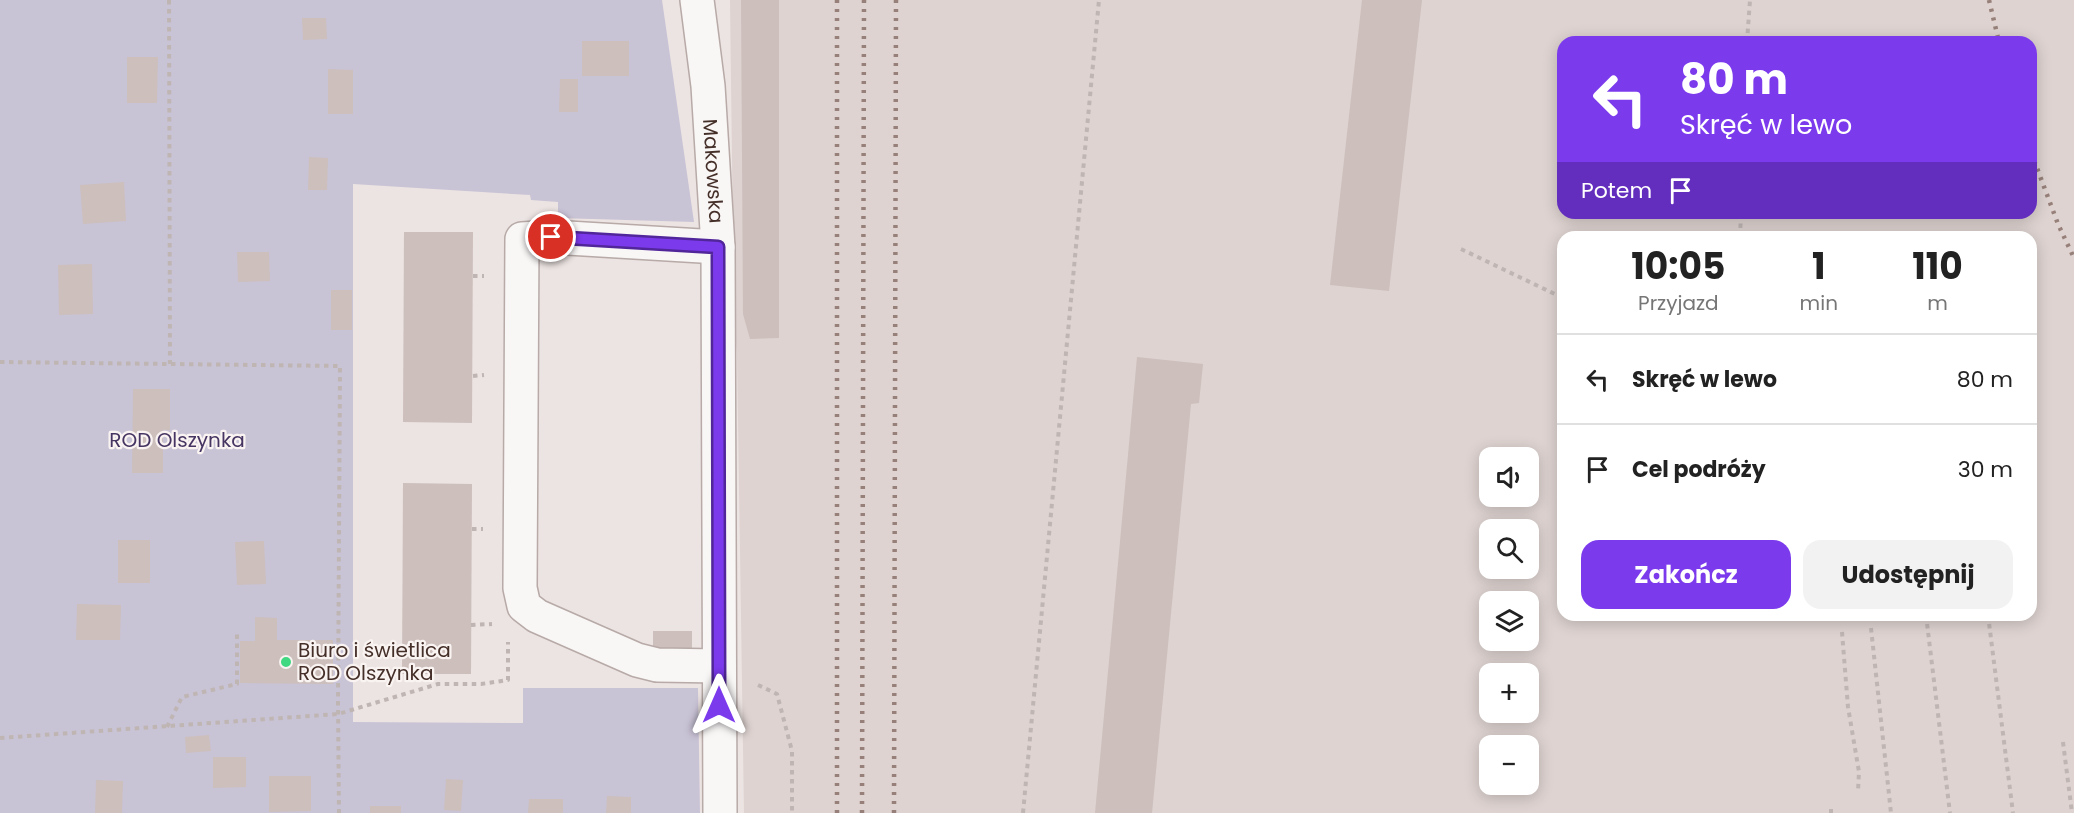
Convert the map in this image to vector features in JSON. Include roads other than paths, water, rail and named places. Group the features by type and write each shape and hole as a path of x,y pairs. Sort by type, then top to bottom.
{"street":[{"name":"Makowska","path":"697,0 708,86 718,247 720,813"},
{"path":"718,247 551,237 522,239 520,588 524,606 537,616 637,660 657,665 719,666"}],"railway":[{"path":"837,0 837,813"},
{"path":"862,813 864,0"},
{"path":"894,813 896,0"},
{"path":"1989,0 1998,36"},
{"path":"2037,168 2058,224 2074,258"}],"place":[{"name":"Biuro i świetlica ROD Olszynka","path":"286,662"}],"park label":[{"name":"ROD Olszynka","path":"177,440"}]}
